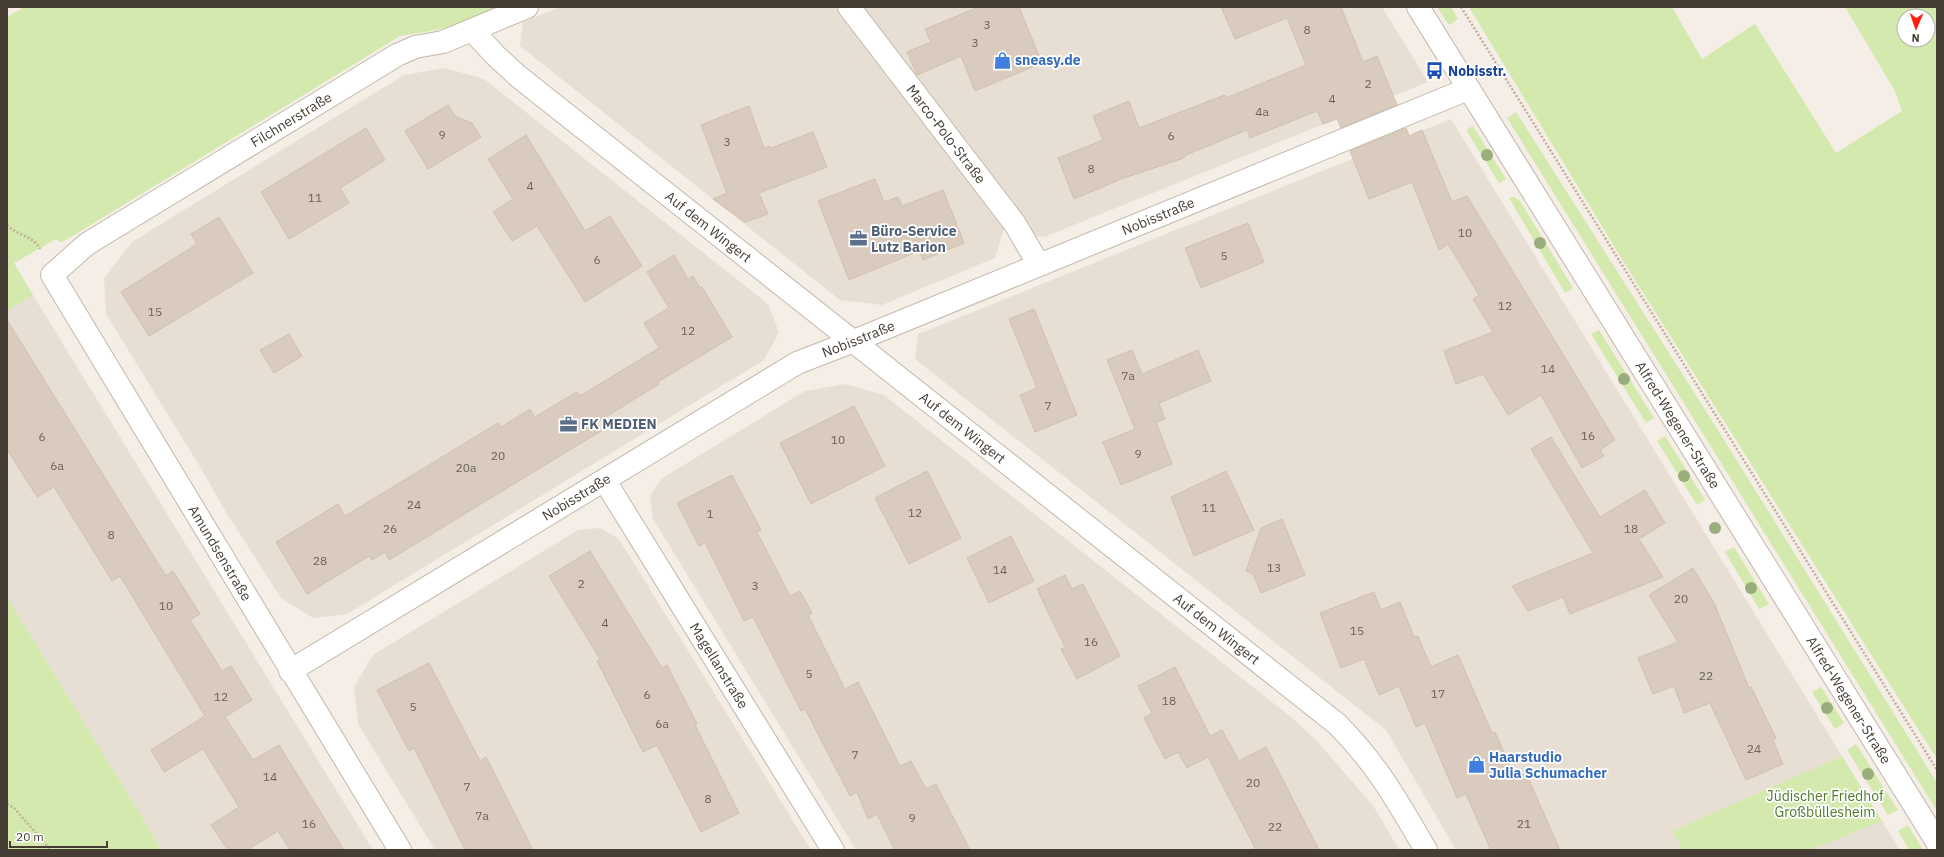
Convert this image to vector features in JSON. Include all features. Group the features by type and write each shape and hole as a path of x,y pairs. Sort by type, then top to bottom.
{"street":[{"name":"Filchnerstraße","path":"52,274 93,240 398,55 415,47 443,42 527,7"},
{"name":"Marco-Polo-Straße","path":"850,7 1015,224 1039,265"},
{"name":"Alfred-Wegener-Straße","path":"1418,7 1937,842"},
{"name":"Auf dem Wingert","path":"472,30 495,55 519,77 1337,724 1368,756 1380,772 1426,850"},
{"name":"Nobisstraße","path":"290,671 797,363 1468,89"},
{"name":"Amundsenstraße","path":"52,274 290,671 400,850"},
{"name":"Magellanstraße","path":"605,481 833,850"}],"path":[{"path":"1461,7 1937,770"},
{"path":"7,225 11,229 37,243 52,274"},
{"path":"7,804 14,808 51,850"}],"shaded area":[{"path":"560,7 837,7 1004,229 995,258 882,305 840,300 520,46 523,22"},
{"path":"861,7 1382,7 1428,82 1044,237 1037,236 1030,230"},
{"path":"445,68 484,79 768,304 779,332 764,360 347,614 313,618 281,598 222,506 205,475 106,314 104,278 132,242 404,75"},
{"path":"1451,119 1842,756 1672,831 1683,850 1456,850 1386,730 915,359 918,334"},
{"path":"33,295 373,850 162,850 7,597 7,311"},
{"path":"845,384 884,395 1291,717 1318,742 1374,807 1399,850 856,850 653,519 650,496 661,479 805,391"},
{"path":"600,528 619,539 811,850 435,850 358,724 354,687 373,655 578,530"},
{"path":"1882,821 1900,850 1810,850"}],"green space":[{"path":"24,7 501,7 448,28 400,36 66,240 60,242 56,239 14,263 33,295 7,311 7,17"},
{"path":"1437,7 1451,7 1458,19 1449,25"},
{"path":"1469,7 1672,7 1702,59 1755,24 1836,153 1902,111 1895,91 1845,7 1937,7 1937,759 1620,256"},
{"path":"1516,112 1716,427 1937,783 1937,811 1507,118"},
{"path":"1473,126 1506,179 1499,183 1466,130"},
{"path":"1514,197 1520,201 1573,288 1565,293 1509,198"},
{"path":"1599,330 1654,418 1646,423 1591,334"},
{"path":"1665,436 1705,500 1697,505 1657,441"},
{"path":"1734,547 1769,604 1759,609 1725,552"},
{"path":"7,597 162,850 7,850"},
{"path":"1821,687 1844,723 1835,729 1812,692"},
{"path":"1856,744 1898,810 1888,815 1847,750"},
{"name":"Jüdischer Friedhof Großbüllesheim","path":"1842,756 1882,821 1810,850 1683,850 1672,831"},
{"path":"1908,825 1923,850 1909,850 1898,831"}],"building":[{"path":"979,7 1019,7 1042,63 975,91 961,56 917,75 907,52 931,42 925,29"},
{"path":"1221,7 1341,7 1363,62 1377,56 1397,105 1341,128 1337,119 1323,124 1317,111 1250,138 1247,130 1186,155 1184,158 1124,178 1074,199 1058,158 1103,140 1093,116 1129,101 1139,128 1225,95 1226,98 1306,65 1287,18 1235,39"},
{"path":"448,105 455,116 472,123 481,137 428,169 405,131"},
{"path":"749,106 764,148 770,146 771,148 813,132 827,167 759,193 768,214 745,222 713,199 727,193 701,125"},
{"path":"366,128 385,160 340,188 349,203 289,239 261,192"},
{"path":"1406,128 1409,136 1422,130 1452,202 1467,196 1615,440 1600,450 1604,456 1582,468 1541,395 1508,415 1483,374 1456,384 1444,351 1493,332 1473,299 1479,295 1448,244 1439,250 1412,182 1369,199 1350,151"},
{"path":"526,135 585,231 610,216 642,266 585,302 537,226 512,241 493,212 513,199 488,159"},
{"path":"875,179 884,202 898,197 902,206 943,190 964,243 923,260 919,251 849,280 818,201"},
{"path":"219,217 253,273 149,336 121,292 197,244 191,234"},
{"path":"1248,223 1264,262 1201,288 1185,248"},
{"path":"674,255 688,279 693,276 700,288 702,287 732,337 658,382 659,384 596,423 601,431 389,560 385,552 372,560 369,556 307,594 276,542 338,504 345,516 498,423 501,427 530,409 535,417 577,392 580,396 659,348 644,323 669,308 647,272"},
{"path":"1034,309 1077,415 1035,432 1020,395 1037,388 1009,319"},
{"path":"7,320 166,576 173,571 200,614 190,620 222,671 231,666 252,700 225,717 253,760 279,745 344,850 290,850 278,831 247,850 228,850 211,825 239,807 203,749 164,772 151,750 205,716 120,576 112,581 54,487 37,497 7,449"},
{"path":"289,334 302,356 274,373 260,350"},
{"path":"1132,350 1142,374 1198,350 1211,381 1159,403 1165,419 1156,422 1172,464 1121,485 1103,442 1135,429 1107,360"},
{"path":"854,406 885,466 811,504 780,443"},
{"path":"1551,437 1600,517 1645,490 1665,523 1639,539 1663,577 1570,614 1563,597 1528,611 1512,586 1593,553 1531,449"},
{"path":"927,471 961,538 909,564 875,498"},
{"path":"1226,471 1254,530 1194,556 1171,497"},
{"path":"732,475 761,530 757,532 790,596 800,591 812,613 808,615 845,689 858,682 900,766 911,761 926,789 936,784 970,850 895,850 877,814 868,819 857,792 850,796 805,709 801,711 753,617 744,621 705,543 699,546 677,503"},
{"path":"1282,519 1305,575 1261,593 1253,574 1246,571 1261,528"},
{"path":"1011,536 1034,581 989,603 967,558"},
{"path":"590,551 662,668 667,665 739,813 701,832 657,745 643,752 597,661 600,659 549,576"},
{"path":"1693,568 1714,603 1749,688 1751,687 1776,738 1773,740 1783,764 1746,780 1710,703 1684,713 1674,686 1653,694 1638,658 1678,642 1649,595"},
{"path":"1065,575 1072,589 1083,584 1120,656 1077,679 1061,649 1065,647 1037,589"},
{"path":"1374,592 1381,610 1400,602 1414,637 1418,636 1431,667 1458,655 1492,733 1495,732 1513,773 1518,771 1520,776 1526,773 1560,850 1491,850 1466,794 1457,798 1425,723 1416,727 1399,686 1379,695 1364,659 1341,668 1320,613"},
{"path":"429,663 480,761 486,757 533,850 465,850 414,748 409,751 377,690"},
{"path":"1175,667 1210,736 1222,730 1239,761 1266,747 1319,850 1256,850 1208,757 1187,768 1178,752 1165,759 1144,718 1152,713 1138,686"}],"place":[{"name":"sneasy.de","path":"1002,60"},
{"name":"Nobisstr.","path":"1435,71"},
{"name":"Büro-Service Lutz Barion","path":"858,239"},
{"name":"FK MEDIEN","path":"568,424"},
{"name":"Haarstudio Julia Schumacher","path":"1476,765"}]}
